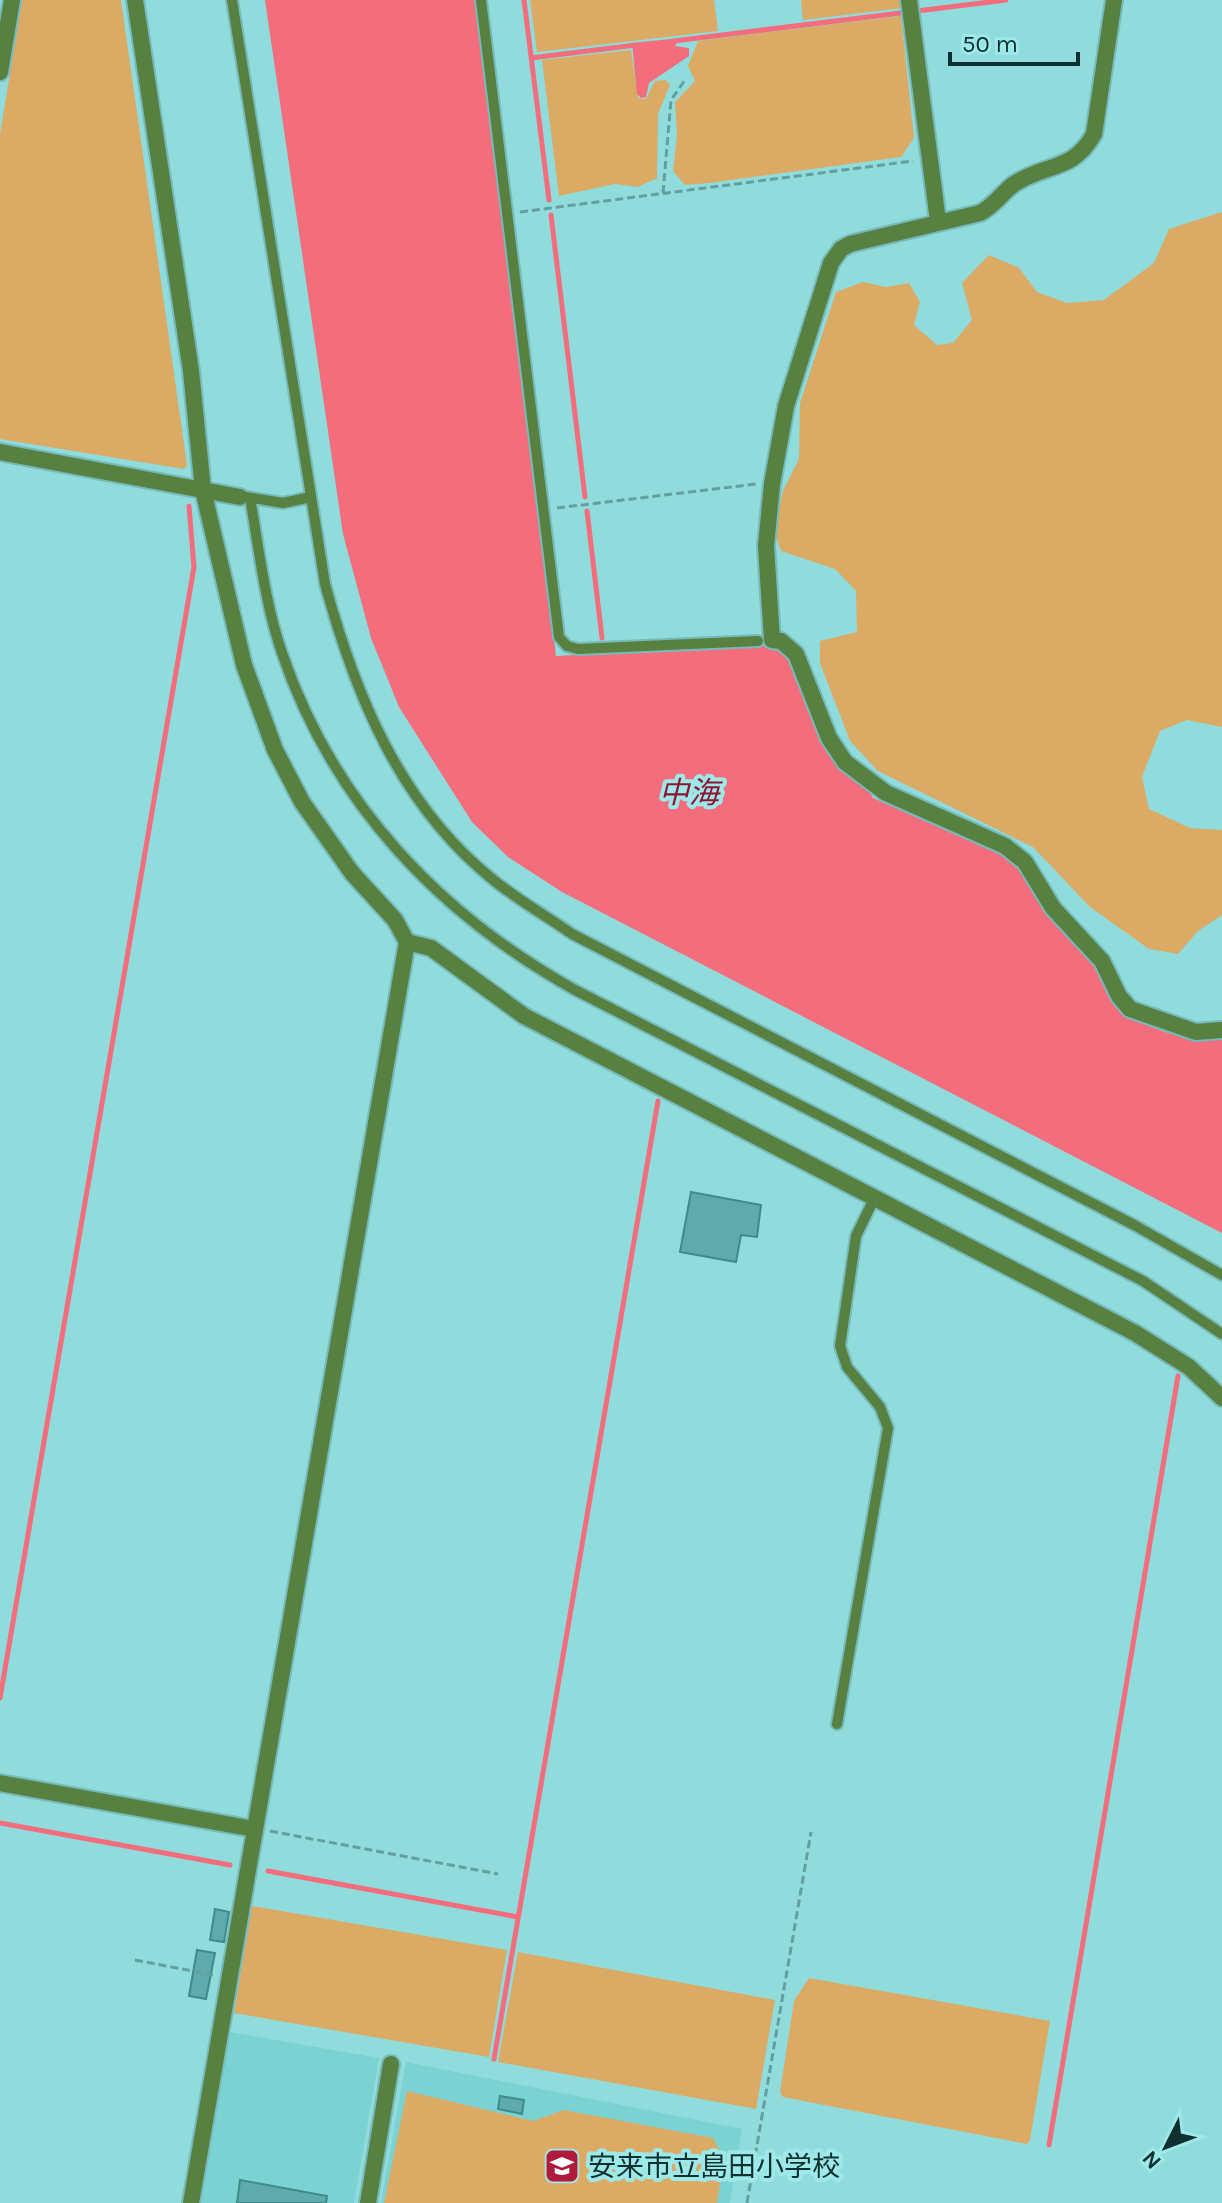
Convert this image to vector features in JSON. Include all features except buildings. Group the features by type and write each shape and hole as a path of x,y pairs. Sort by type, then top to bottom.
{"street":[{"path":"0,72 12,0"},
{"path":"135,0 191,371 203,490 244,665 275,750 324,837 395,920 407,942 191,2203"},
{"path":"909,0 938,221"},
{"path":"1114,0 1094,134 1084,152 1072,161 1013,185 991,207 980,213 850,244 836,255 827,272 786,406 772,484 766,546 765,640 789,646 796,654 829,738 845,762 886,793 1005,846 1025,862 1053,908 1102,961 1119,996 1130,1009 1196,1032 1222,1030"},
{"path":"0,452 245,497"},
{"path":"407,942 431,948 524,1016 1154,1344 1189,1367 1222,1398"},
{"path":"0,1783 254,1829"},
{"path":"368,2203 391,2064"}],"lane":[{"path":"232,0 325,584 347,662 387,754 441,826 490,877 572,934 1122,1218 1222,1275"},
{"path":"481,0 559,637 567,646 578,649 765,640"},
{"path":"311,497 283,503 245,497 281,650 314,729 362,806 443,899 486,935 536,969 1143,1281 1197,1314 1222,1334"},
{"path":"837,1724 888,1428 880,1407 847,1367 840,1346 856,1236 874,1199"}],"path":[{"path":"663,193 671,100 685,80"},
{"path":"507,214 928,158"},
{"path":"544,510 764,483"},
{"path":"254,1829 498,1874"},
{"path":"747,2203 811,1832"},
{"path":"135,1960 229,1978"}],"shaded area":[{"path":"22,0 121,0 187,465 184,469 0,439 0,134"},
{"path":"530,0 714,0 718,31 537,52"},
{"path":"801,0 901,0 902,8 803,20"},
{"path":"901,16 914,138 901,157 685,185 673,171 677,135 675,102 695,81 688,66 698,41"},
{"path":"631,50 638,98 646,99 655,81 666,80 670,85 658,114 657,178 638,187 615,184 559,196 542,60"},
{"path":"1222,212 1222,727 1187,720 1160,731 1142,777 1149,809 1190,828 1222,830 1222,915 1198,931 1178,954 1149,949 1090,907 1033,847 878,771 850,741 820,663 820,641 857,632 856,591 835,569 781,551 774,531 783,491 799,459 800,403 836,292 863,282 886,287 909,283 920,302 914,325 937,345 953,343 972,320 962,283 989,255 1019,268 1037,292 1067,303 1104,300 1154,263 1169,229"},
{"path":"252,1906 507,1950 489,2057 234,2013"},
{"path":"518,1952 775,2000 756,2109 498,2062"},
{"path":"809,1978 1050,2021 1030,2140 1027,2144 783,2097 780,2092 794,2001"},
{"path":"230,2032 379,2058 354,2203 201,2203"},
{"name":"安来市立島田小学校","path":"406,2062 742,2129 730,2203 381,2203"},
{"name":"安来市立島田小学校","path":"407,2091 533,2121 564,2110 713,2138 724,2159 717,2203 384,2203"}],"water":[{"name":"中海","path":"265,0 476,0 556,656 761,645 787,651 873,798 1012,858 1049,913 1098,966 1112,1001 1123,1015 1165,1032 1199,1040 1222,1037 1222,1233 562,892 508,857 472,822 399,707 371,638 343,534"},
{"path":"680,38 675,46 689,48 689,56 649,83 646,97 641,98 637,94 632,43"}],"waterway":[{"path":"524,0 549,200"},
{"path":"674,41 1006,0"},
{"path":"531,58 636,45"},
{"path":"551,215 585,497"},
{"path":"0,1698 194,567 189,506"},
{"path":"587,511 602,638"},
{"path":"494,2059 658,1101"},
{"path":"1049,2145 1178,1376"},
{"path":"0,1823 230,1865"},
{"path":"268,1871 518,1917"}],"place":[{"name":"安来市立島田小学校","path":"562,2166"}]}
